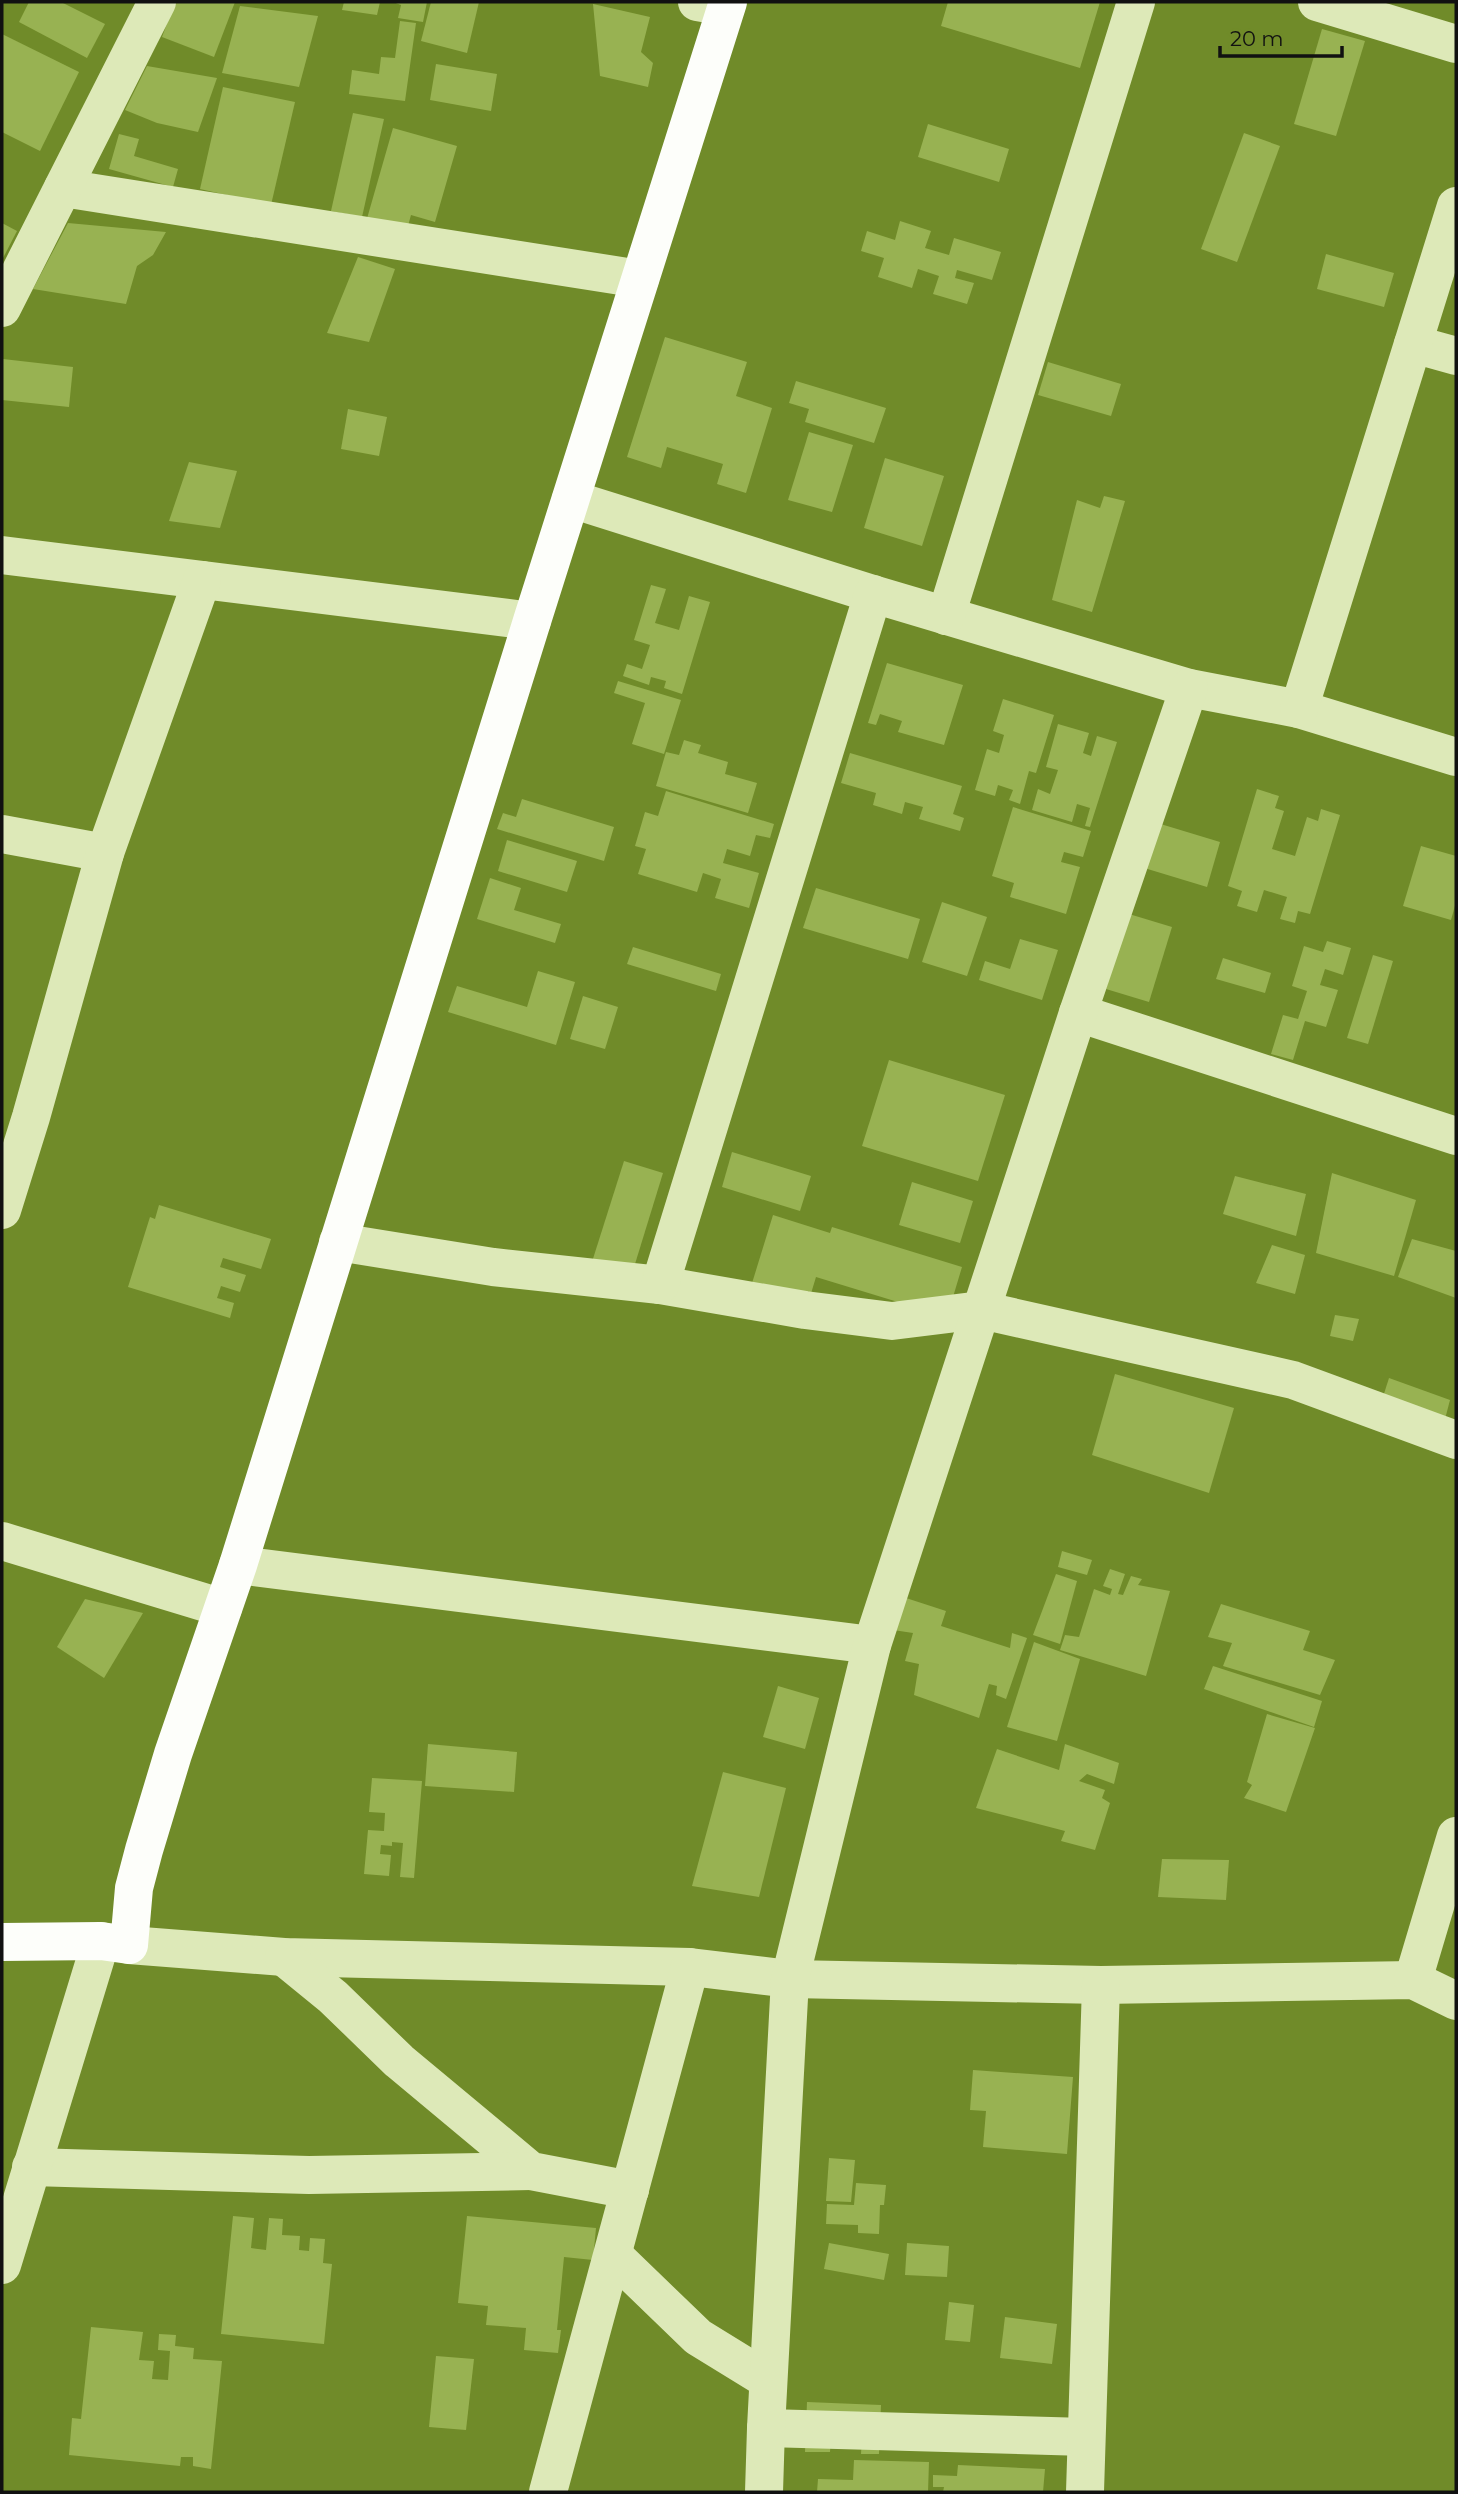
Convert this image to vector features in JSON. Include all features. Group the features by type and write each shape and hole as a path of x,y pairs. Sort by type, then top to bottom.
{"main road":[{"path":"2,1941 115,1943 238,1564 640,279 717,3"}],"street":[{"path":"2,308 157,2"},
{"path":"946,616 1136,2"},
{"path":"1317,2 1456,44"},
{"path":"62,188 640,279"},
{"path":"1299,709 1456,206"},
{"path":"1413,344 1456,356"},
{"path":"571,499 873,594 1189,688 1299,709 1456,757"},
{"path":"2,555 532,621"},
{"path":"2,1210 17,1116 105,853 202,580"},
{"path":"660,1285 873,594"},
{"path":"764,2492 790,1979 872,1645 1078,1013 1189,688"},
{"path":"2,834 105,853"},
{"path":"1078,1013 1456,1136"},
{"path":"338,1242 493,1267 660,1285 805,1310 892,1321 981,1310 1293,1380 1456,1440"},
{"path":"2,1541 223,1608"},
{"path":"238,1564 872,1645"},
{"path":"1413,1980 1456,1836"},
{"path":"2,2265 31,2167 115,1943 284,1957 690,1967 790,1979 1101,1986 1413,1980 1456,2001"},
{"path":"284,1957 332,1997 399,2061 531,2171"},
{"path":"548,2492 690,1967"},
{"path":"1084,2492 1101,1986"},
{"path":"31,2167 309,2175 531,2171 630,2190"},
{"path":"613,2255 698,2337 768,2380"},
{"path":"766,2428 1086,2437"}],"building":[{"path":"29,2 61,2 105,24 87,58 19,22"},
{"path":"175,2 235,2 214,57 162,37"},
{"path":"344,2 380,2 377,15 342,10"},
{"path":"393,2 427,2 423,22 398,18 401,5"},
{"path":"431,2 479,2 467,53 421,41"},
{"path":"948,2 1100,2 1080,68 941,26"},
{"path":"593,4 650,17 641,52 653,63 648,87 600,76"},
{"path":"240,6 318,16 299,87 222,73"},
{"path":"400,21 416,23 405,101 349,94 352,70 379,74 381,57 395,58"},
{"path":"1322,29 1365,41 1336,136 1294,124"},
{"path":"2,34 79,72 40,151 2,132"},
{"path":"436,64 497,74 491,111 430,100"},
{"path":"147,66 217,78 198,132 157,123 125,110"},
{"path":"223,87 295,102 271,205 200,189"},
{"path":"353,113 384,119 362,217 331,211"},
{"path":"928,124 1009,149 999,182 918,157"},
{"path":"393,128 457,146 435,222 411,215 406,233 366,222"},
{"path":"1244,133 1280,146 1237,262 1201,249"},
{"path":"119,134 139,139 134,156 178,169 173,187 109,169"},
{"path":"900,221 931,231 925,248 949,255 954,238 1001,252 992,280 957,270 955,278 974,283 967,304 933,294 939,276 918,269 912,288 878,277 884,258 861,251 867,231 895,240"},
{"path":"2,223 17,231 2,260"},
{"path":"68,223 166,232 153,255 137,266 126,304 33,289"},
{"path":"1326,254 1394,273 1384,307 1317,289"},
{"path":"358,257 395,269 369,342 327,333"},
{"path":"665,337 747,362 736,396 772,408 746,493 717,484 723,464 667,447 661,468 627,457"},
{"path":"3,359 73,367 69,407 2,400"},
{"path":"1048,362 1121,384 1111,416 1038,395"},
{"path":"796,381 886,408 874,443 805,422 809,409 789,403"},
{"path":"348,409 387,417 379,456 341,449"},
{"path":"809,432 853,445 832,512 788,500"},
{"path":"885,458 944,476 922,546 864,528"},
{"path":"189,462 237,471 220,528 169,521"},
{"path":"1104,496 1125,501 1092,612 1052,600 1077,500 1100,508"},
{"path":"651,585 666,589 655,623 679,630 689,596 710,602 682,694 664,688 666,681 651,677 649,685 623,676 627,664 642,669 650,645 634,640"},
{"path":"887,663 963,685 944,745 898,732 902,721 880,714 876,725 868,723"},
{"path":"618,681 681,700 664,754 632,744 645,703 614,693"},
{"path":"1003,699 1054,715 1036,773 1029,771 1020,804 1009,800 1013,790 998,785 995,796 975,790 987,749 999,753 1004,735 993,731"},
{"path":"1058,724 1089,733 1083,753 1091,756 1097,736 1117,742 1090,827 1085,826 1090,808 1077,804 1072,822 1032,810 1038,789 1050,794 1058,770 1046,767"},
{"path":"684,740 701,745 698,753 728,762 725,774 757,783 748,813 656,786 666,752 679,755"},
{"path":"850,753 962,786 953,814 964,818 960,831 919,819 923,807 905,802 902,814 873,805 876,793 841,783"},
{"path":"1257,789 1279,796 1275,808 1284,811 1272,849 1295,856 1307,817 1318,821 1321,809 1340,815 1310,914 1298,911 1295,923 1280,919 1287,897 1264,890 1257,912 1237,906 1242,891 1228,886"},
{"path":"666,791 774,824 770,838 756,835 750,856 727,849 723,863 759,873 749,908 715,898 721,879 703,873 697,892 638,874 646,849 635,846 645,812 658,816"},
{"path":"522,799 614,827 604,861 497,829 503,813 516,817"},
{"path":"1013,807 1091,831 1083,857 1064,852 1061,862 1080,867 1066,914 1010,897 1014,883 992,876"},
{"path":"1154,822 1220,842 1207,887 1141,867"},
{"path":"507,840 577,861 567,892 498,871"},
{"path":"1421,846 1456,856 1456,902 1451,920 1403,906"},
{"path":"490,878 521,888 514,910 561,924 555,943 477,919"},
{"path":"816,888 920,919 908,959 803,928"},
{"path":"942,902 987,917 967,976 922,962"},
{"path":"1129,914 1172,927 1149,1002 1106,989"},
{"path":"1020,939 1058,950 1042,1000 979,980 985,961 1010,969"},
{"path":"1327,941 1351,948 1343,975 1325,969 1320,985 1338,990 1326,1027 1305,1021 1293,1060 1271,1054 1283,1015 1298,1019 1307,991 1292,986 1304,946 1323,952"},
{"path":"633,947 721,974 716,991 627,964"},
{"path":"1373,955 1393,961 1368,1044 1347,1038"},
{"path":"1223,958 1271,973 1265,993 1216,979"},
{"path":"538,971 575,982 556,1045 448,1012 457,986 527,1007"},
{"path":"583,996 618,1007 605,1049 570,1039"},
{"path":"889,1060 1005,1095 978,1181 862,1146"},
{"path":"732,1152 811,1176 800,1211 722,1187"},
{"path":"624,1161 663,1173 631,1277 591,1265"},
{"path":"1332,1173 1416,1200 1394,1276 1316,1253"},
{"path":"1235,1176 1306,1194 1296,1236 1223,1214"},
{"path":"912,1182 973,1201 960,1243 899,1225"},
{"path":"159,1205 271,1239 261,1269 223,1258 220,1267 246,1275 240,1292 221,1286 217,1298 234,1303 230,1318 128,1287 150,1217 155,1219"},
{"path":"773,1215 830,1233 832,1227 962,1267 947,1317 816,1277 806,1310 749,1293"},
{"path":"1412,1239 1456,1251 1456,1298 1398,1277"},
{"path":"1272,1245 1305,1255 1295,1294 1256,1283"},
{"path":"1335,1315 1359,1319 1353,1341 1330,1336"},
{"path":"1115,1374 1234,1408 1209,1493 1092,1455"},
{"path":"1389,1378 1450,1400 1444,1423 1382,1400"},
{"path":"1062,1551 1092,1560 1087,1575 1058,1567"},
{"path":"1110,1569 1125,1574 1118,1594 1123,1595 1131,1576 1142,1579 1138,1585 1170,1591 1146,1676 1060,1650 1065,1635 1079,1637 1094,1589 1110,1595 1112,1589 1103,1586"},
{"path":"1056,1574 1077,1581 1060,1644 1033,1635"},
{"path":"906,1598 946,1611 941,1626 1010,1648 1012,1633 1027,1638 1006,1699 996,1695 997,1686 989,1684 979,1718 914,1695 919,1664 905,1661 913,1633 893,1630"},
{"path":"85,1599 143,1613 104,1678 57,1647"},
{"path":"1221,1604 1310,1631 1303,1650 1335,1660 1320,1695 1223,1666 1232,1643 1208,1637"},
{"path":"1034,1642 1080,1659 1057,1741 1007,1727"},
{"path":"1213,1666 1322,1701 1314,1727 1204,1689"},
{"path":"778,1686 819,1698 805,1749 763,1737"},
{"path":"1267,1714 1315,1728 1286,1812 1244,1798 1252,1785 1247,1782"},
{"path":"428,1744 517,1752 514,1792 425,1786"},
{"path":"1065,1744 1119,1763 1114,1784 1087,1774 1079,1781 1105,1790 1102,1798 1110,1803 1095,1850 1061,1841 1065,1831 976,1808 997,1749 1059,1770"},
{"path":"723,1772 786,1788 759,1897 692,1886"},
{"path":"372,1778 422,1781 414,1878 400,1877 403,1843 392,1842 392,1846 381,1845 380,1854 391,1855 389,1876 364,1874 368,1830 384,1831 385,1813 369,1812"},
{"path":"1162,1859 1229,1860 1226,1900 1158,1897"},
{"path":"973,2070 1073,2077 1067,2154 983,2147 986,2111 970,2110"},
{"path":"829,2158 855,2160 851,2202 826,2201"},
{"path":"856,2183 886,2185 884,2205 880,2205 879,2234 858,2233 858,2225 826,2224 827,2204 854,2205"},
{"path":"233,2216 254,2218 251,2248 266,2250 269,2218 283,2219 282,2235 300,2236 299,2250 309,2251 310,2238 325,2239 323,2263 332,2264 324,2344 221,2334"},
{"path":"467,2216 596,2228 593,2260 564,2257 557,2330 561,2330 558,2353 524,2350 526,2328 486,2325 488,2306 458,2303"},
{"path":"829,2243 889,2254 884,2280 824,2269"},
{"path":"907,2243 949,2246 947,2277 905,2275"},
{"path":"949,2302 974,2305 970,2342 945,2340"},
{"path":"1005,2317 1057,2324 1052,2364 1000,2358"},
{"path":"91,2327 143,2332 139,2360 154,2361 152,2379 168,2380 170,2351 158,2350 159,2334 176,2335 175,2346 194,2348 193,2359 222,2361 211,2469 193,2466 193,2457 181,2457 180,2466 69,2455 72,2418 81,2419"},
{"path":"436,2356 474,2359 466,2430 429,2427"},
{"path":"807,2402 881,2405 879,2454 861,2454 862,2437 831,2436 830,2452 805,2452"},
{"path":"854,2460 929,2462 928,2492 817,2492 818,2479 853,2480"},
{"path":"958,2465 1045,2469 1043,2492 943,2492 944,2487 933,2487 933,2475 957,2476"}]}
